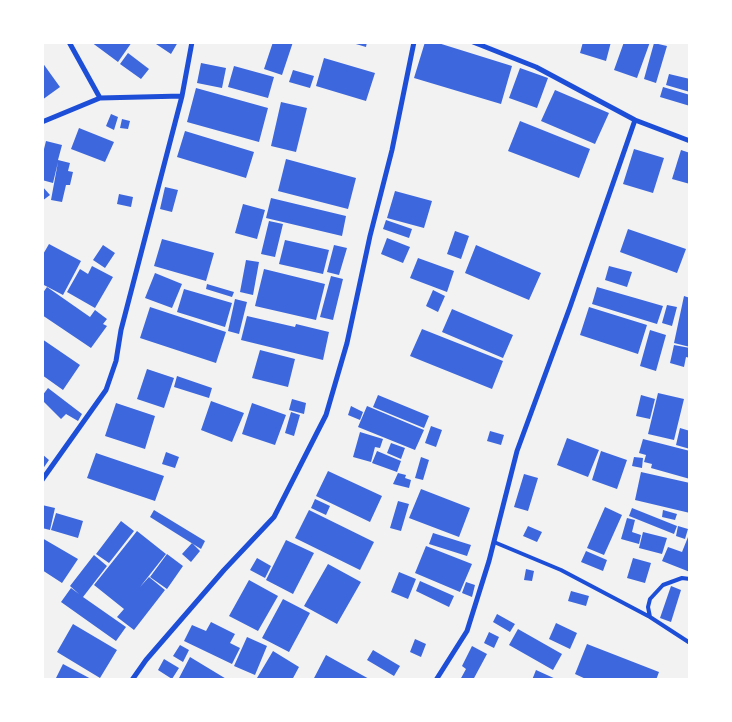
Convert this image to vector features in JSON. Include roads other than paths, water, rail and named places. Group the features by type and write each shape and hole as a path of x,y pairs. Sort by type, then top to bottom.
{"street":[{"path":"69,42 100,98"},
{"path":"42,480 106,390 116,361 121,330 182,96 192,42"},
{"path":"132,680 146,660 224,570 274,517 326,415 347,344 370,236 392,150 414,42"},
{"path":"473,42 536,67 635,120 690,142"},
{"path":"42,122 100,98 182,96"},
{"path":"436,680 466,630 494,542 517,451 570,307 635,120"}],"lane":[{"path":"494,542 561,570 650,617 690,643"},
{"path":"650,617 648,607 650,599 663,585 682,578 690,579"}]}
